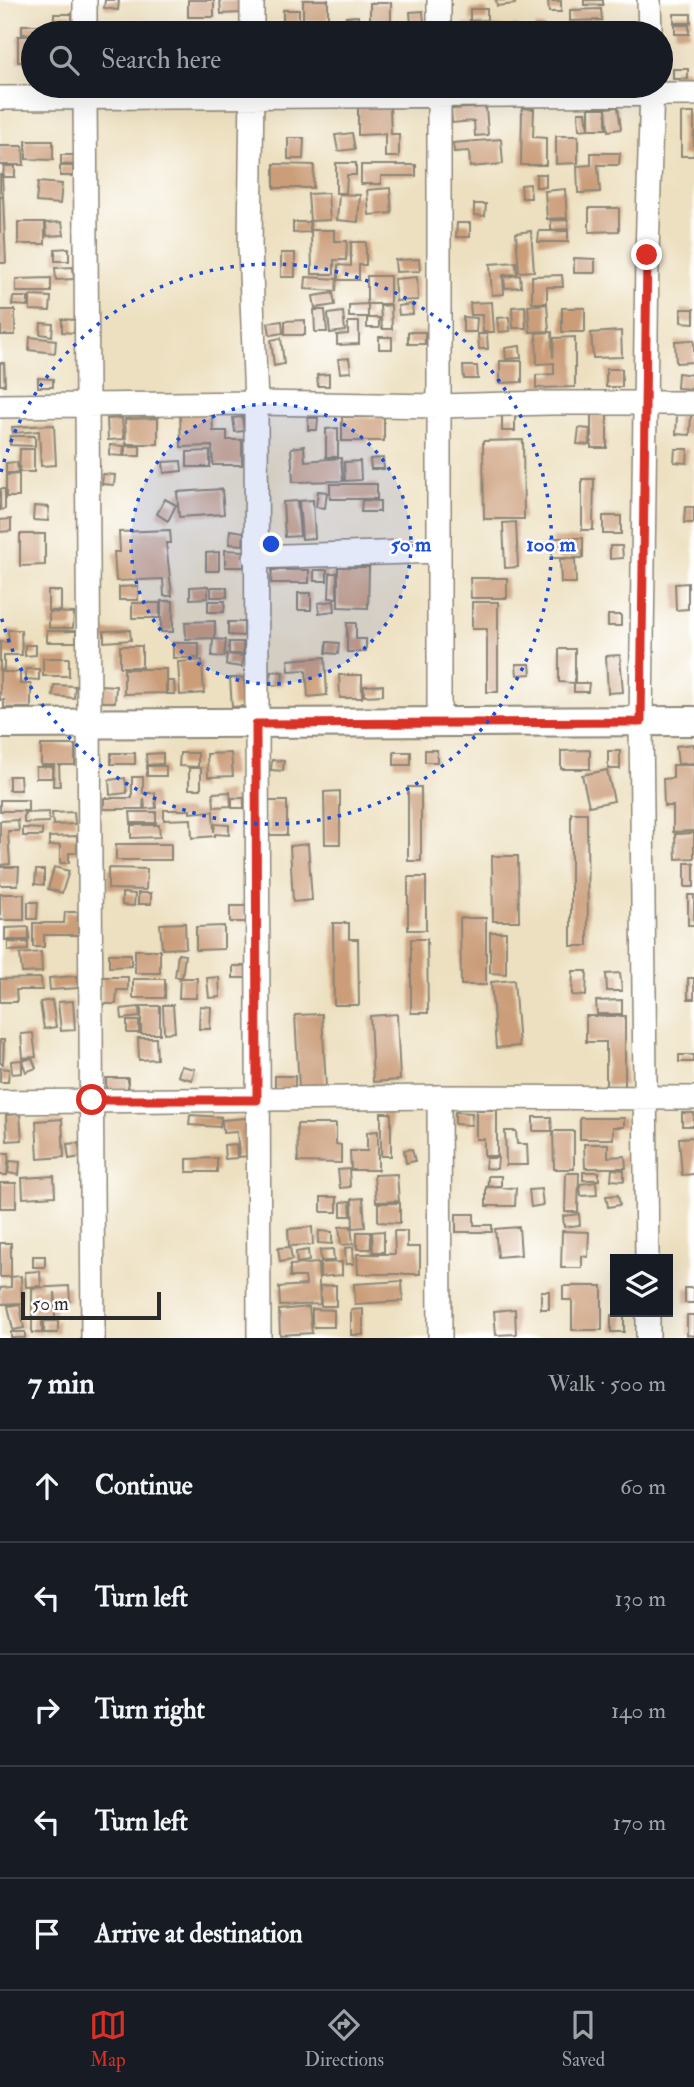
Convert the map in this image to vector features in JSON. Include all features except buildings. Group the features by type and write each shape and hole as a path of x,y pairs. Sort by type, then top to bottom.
{"street":[{"path":"85,0 85,21"},
{"path":"252,21 253,0"},
{"path":"439,0 439,21"},
{"path":"649,0 650,21"},
{"path":"673,92 694,94"},
{"path":"0,98 21,97"},
{"path":"85,98 93,1338"},
{"path":"252,98 250,247 256,403 259,1338"},
{"path":"439,98 439,723"},
{"path":"647,1254 643,1098 641,722 652,98"},
{"path":"0,406 694,403"},
{"path":"255,557 439,551"},
{"path":"0,724 694,721"},
{"path":"439,1097 440,1338"},
{"path":"0,1102 439,1097 694,1098"},
{"path":"648,1317 648,1338"}],"route":[{"path":"92,1100 257,1100 256,724 641,722 647,255"}]}
